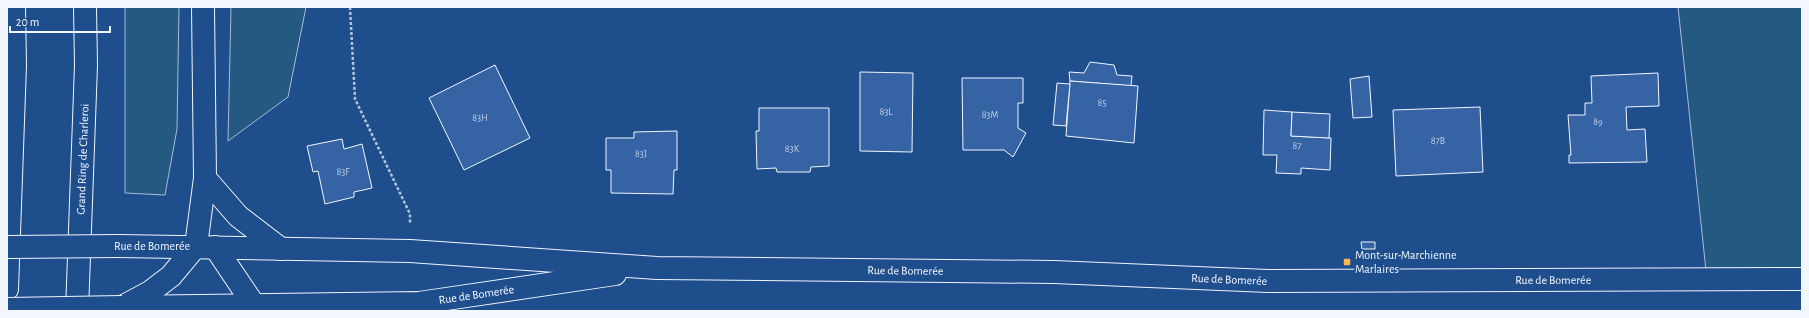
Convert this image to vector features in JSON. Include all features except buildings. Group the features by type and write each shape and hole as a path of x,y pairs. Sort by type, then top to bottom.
{"main road":[{"path":"7,289 15,65 14,7"},
{"name":"Grand Ring de Charleroi","path":"77,311 86,65 86,7"},
{"path":"203,7 205,246 257,309"},
{"path":"205,178 238,216 281,249"},
{"name":"Rue de Bomerée","path":"7,247 153,245 410,251 657,268 1054,272 1268,281 1484,279 1654,281 1802,279"},
{"path":"7,309 122,307 150,299 171,276 205,246"},
{"name":"Rue de Bomerée","path":"150,299 257,309 329,308 419,303 657,268"}],"path":[{"path":"350,7 355,99 410,214"}],"shaded area":[{"path":"125,7 179,7 177,129 165,195 125,193"},
{"path":"231,7 306,7 288,97 228,141"},
{"path":"1678,7 1802,7 1802,279 1707,280"}],"place":[{"name":"Mont-sur-Marchienne Marlaires","path":"1347,262"}]}
